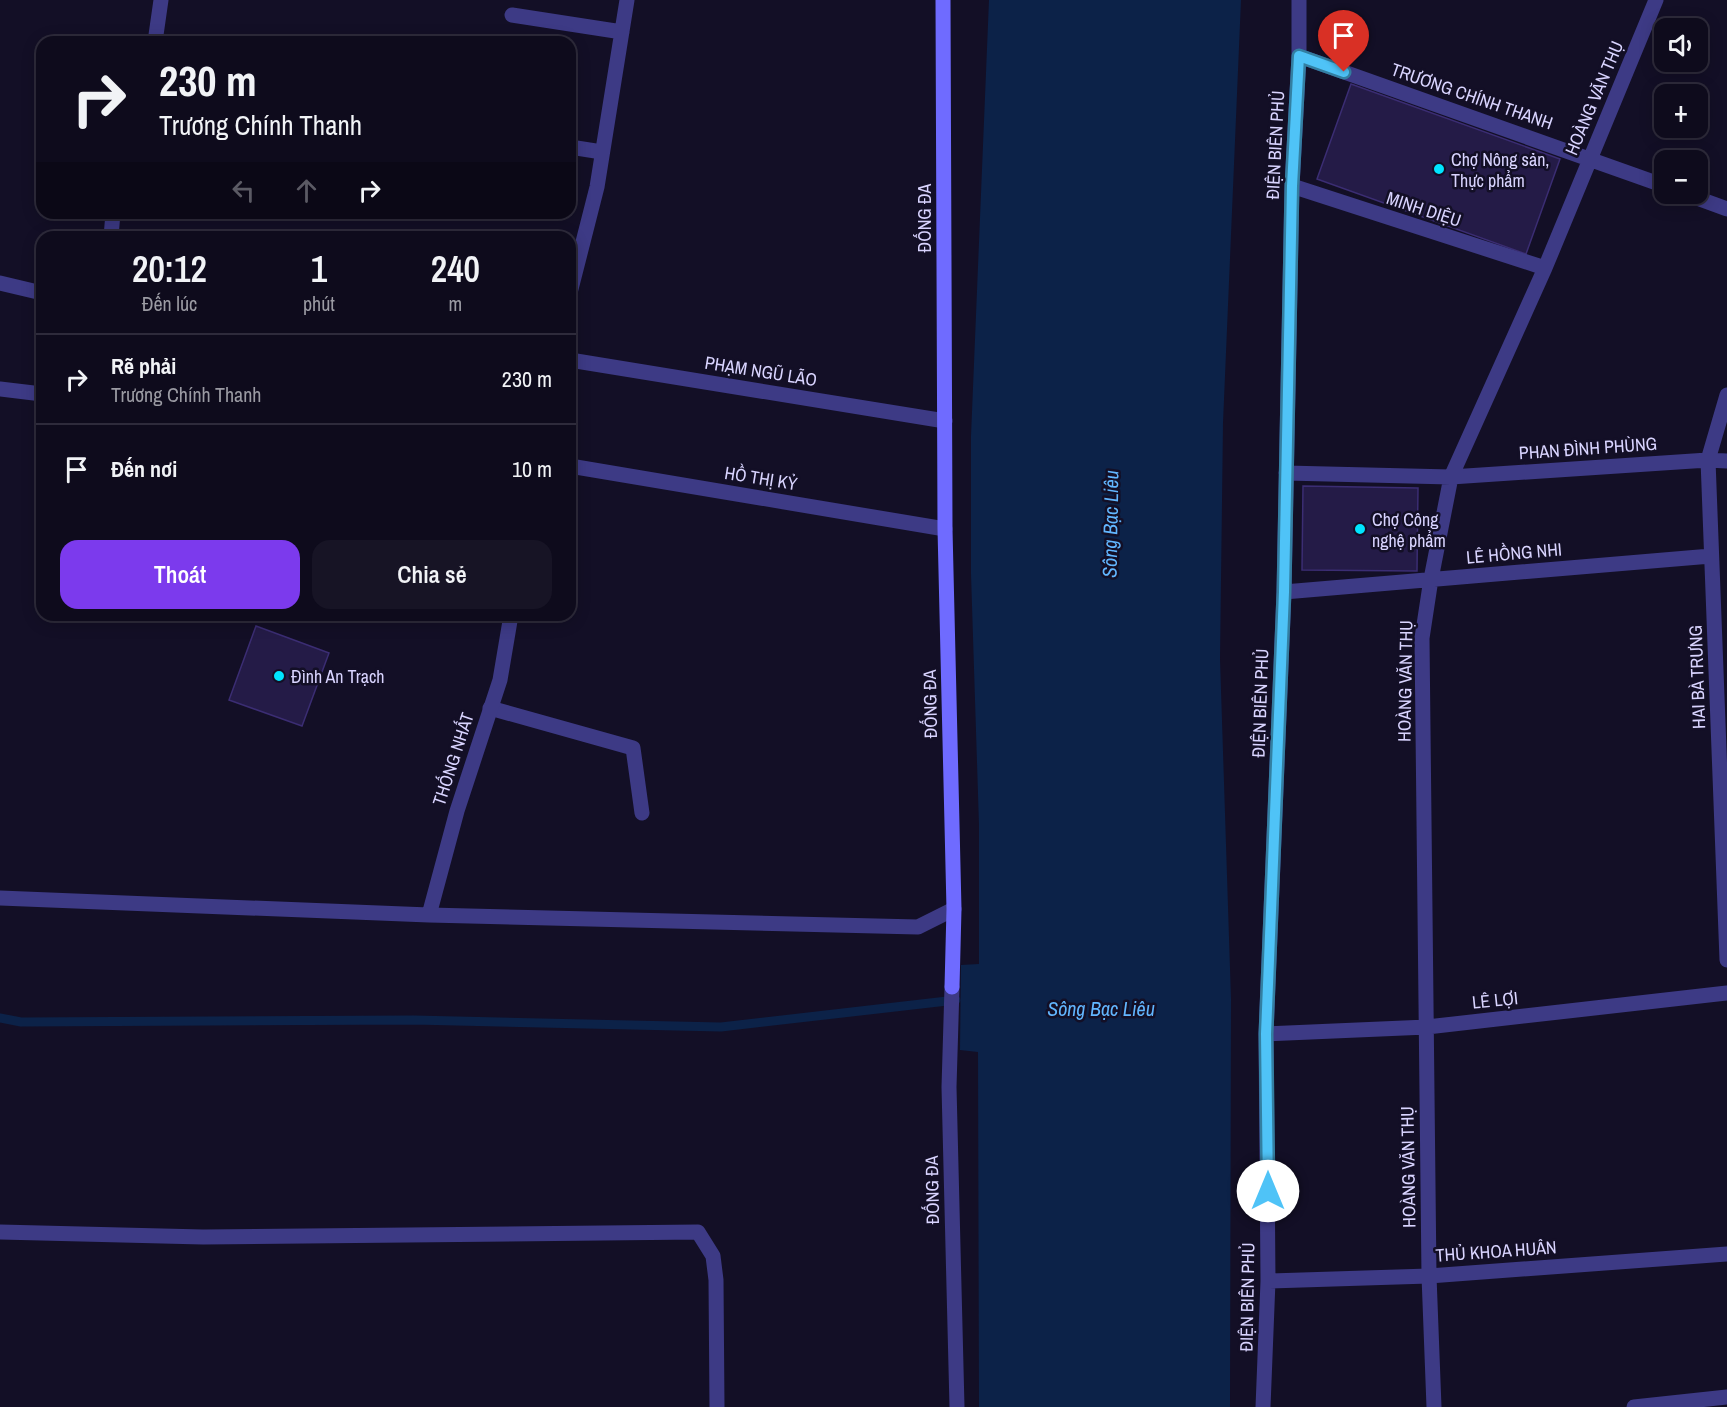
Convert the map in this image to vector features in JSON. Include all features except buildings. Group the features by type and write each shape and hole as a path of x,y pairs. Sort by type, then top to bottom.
{"street":[{"path":"156,36 161,0"},
{"path":"576,269 597,187 627,0"},
{"name":"ĐỐNG ĐA","path":"943,0 945,529 954,909 949,1087 957,1407"},
{"name":"ĐIỆN BIÊN PHỦ","path":"1263,1407 1268,1281 1266,1034 1284,592 1292,186 1299,56 1299,0"},
{"name":"HOÀNG VĂN THỤ","path":"1434,1407 1429,1276 1422,638 1431,579 1451,477 1545,268 1656,0"},
{"path":"512,15 622,32"},
{"name":"TRƯƠNG CHÍNH THANH","path":"1299,56 1654,182"},
{"path":"576,148 602,152"},
{"name":"MINH DIỆU","path":"1292,186 1545,268"},
{"path":"1708,202 1727,209"},
{"path":"0,283 36,291"},
{"name":"PHẠM NGŨ LÃO","path":"576,361 945,421"},
{"path":"0,389 36,393"},
{"name":"HAI BÀ TRƯNG","path":"1727,395 1708,460 1727,960"},
{"name":"PHAN ĐÌNH PHÙNG","path":"1286,473 1451,477 1708,460 1727,461"},
{"name":"HỒ THỊ KỶ","path":"576,467 945,529"},
{"name":"LÊ HỒNG NHI","path":"1284,592 1711,556"},
{"name":"THỐNG NHẤT","path":"429,915 457,811 500,680 511,621"},
{"path":"490,708 633,748 642,813"},
{"path":"0,898 429,915 918,927 954,909"},
{"name":"LÊ LỢI","path":"1266,1034 1427,1027 1727,993"},
{"path":"0,1232 203,1237 698,1232 713,1256 716,1280 717,1407"},
{"name":"THỦ KHOA HUÂN","path":"1268,1281 1429,1276 1727,1254"},
{"path":"1634,1407 1727,1397"}],"water":[{"name":"Sông Bạc Liêu","path":"989,0 1241,0 1223,423 1220,659 1231,999 1230,1407 979,1407 978,1052 960,1050 961,965 979,964 979,825 971,574 971,436"}],"waterway":[{"path":"0,1018 21,1022 414,1020 721,1027 956,1000"}],"place":[{"name":"Chợ Nông sản, Thực phẩm","path":"1439,169"},
{"name":"Chợ Công nghệ phẩm","path":"1360,529"},
{"name":"Đình An Trạch","path":"279,676"}],"route":[{"path":"1268,1191 1266,1034 1284,592 1292,186 1299,56 1344,72"}]}
